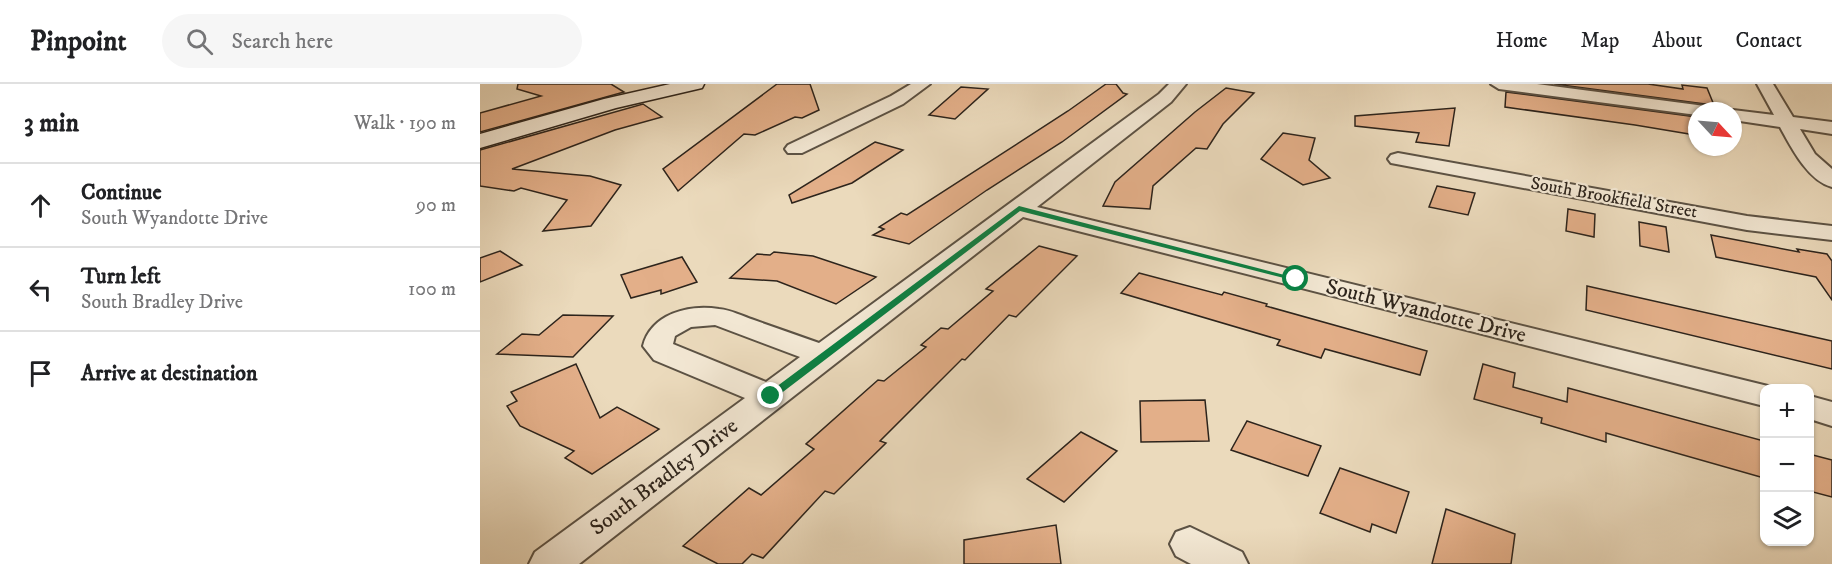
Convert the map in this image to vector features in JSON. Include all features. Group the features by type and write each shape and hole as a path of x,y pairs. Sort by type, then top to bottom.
{"street":[{"path":"480,141 611,103 695,84"},
{"path":"795,149 897,100 922,84"},
{"name":"South Bradley Drive","path":"549,564 1166,98 1178,84"},
{"path":"1499,84 1688,109"},
{"path":"1765,84 1807,157 1832,181"},
{"path":"1742,116 1832,128"},
{"name":"South Brookfield Street","path":"1398,159 1748,223 1832,233"},
{"name":"South Wyandotte Drive","path":"1019,209 1760,394"},
{"path":"771,396 665,353 658,346 658,338 667,328 681,320 702,315 719,317 825,356"},
{"path":"1814,409 1832,414"},
{"path":"1190,544 1228,564"}],"building":[{"path":"518,84 611,84 624,92 480,132 480,113 541,96 517,89"},
{"path":"777,84 810,84 819,110 802,118 795,117 755,135 744,134 678,191 663,169"},
{"path":"1106,84 1116,84 1123,93 1127,94 1062,142 909,244 873,235 884,229 879,227 901,213 907,215"},
{"path":"1554,84 1648,84 1683,89 1682,85 1707,88 1713,102 1690,102"},
{"path":"961,87 988,89 955,119 929,115"},
{"path":"1226,88 1254,93 1223,124 1207,149 1196,148 1153,186 1150,209 1103,206 1115,182"},
{"path":"1506,92 1688,116 1688,134 1635,125 1505,107"},
{"path":"643,104 662,117 615,130 512,169 590,176 621,185 591,226 543,231 567,200 521,188 514,191 480,186 480,150"},
{"path":"1455,108 1449,146 1416,142 1419,133 1355,126 1355,116"},
{"path":"1283,133 1315,138 1309,160 1330,178 1303,185 1261,159"},
{"path":"875,142 903,150 852,183 792,203 789,195"},
{"path":"1437,186 1475,193 1468,215 1429,207"},
{"path":"1568,209 1595,214 1594,237 1566,231"},
{"path":"1639,222 1666,227 1669,252 1640,246"},
{"path":"1711,235 1799,252 1797,249 1827,254 1832,261 1832,300 1816,277 1716,257"},
{"path":"1039,246 1077,256 1016,317 1009,315 965,360 962,359 880,441 886,443 834,494 825,491 763,558 752,554 742,564 718,564 683,546 749,488 761,495 814,449 806,444 878,380 884,381 926,347 921,345 941,328 948,329 993,291 986,289"},
{"path":"500,251 522,265 480,282 480,258"},
{"path":"774,252 813,256 876,277 836,304 777,281 730,278 757,254 770,255"},
{"path":"682,257 697,282 661,294 661,290 631,298 621,275"},
{"path":"1139,273 1222,295 1224,292 1427,351 1420,375 1325,349 1321,358 1277,345 1280,340 1121,293"},
{"path":"1587,286 1832,341 1832,369 1586,310"},
{"path":"563,315 613,316 573,357 497,354 522,334 539,335"},
{"path":"576,364 600,418 617,407 659,429 592,474 565,458 574,451 520,426 507,406 517,401 511,392"},
{"path":"1483,364 1515,373 1513,387 1567,402 1568,388 1760,440 1760,477 1606,433 1606,442 1541,423 1542,418 1474,399"},
{"path":"1205,400 1209,441 1141,442 1140,401"},
{"path":"1247,421 1321,446 1308,476 1231,450"},
{"path":"1081,432 1117,451 1064,502 1027,479"},
{"path":"1814,455 1832,460 1832,497 1814,492"},
{"path":"1340,468 1409,492 1396,533 1372,524 1370,532 1320,513"},
{"path":"1446,509 1515,534 1511,564 1432,564"},
{"path":"1056,525 1061,564 964,564 964,540"}],"route":[{"path":"771,396 1019,209 1296,279"}]}
